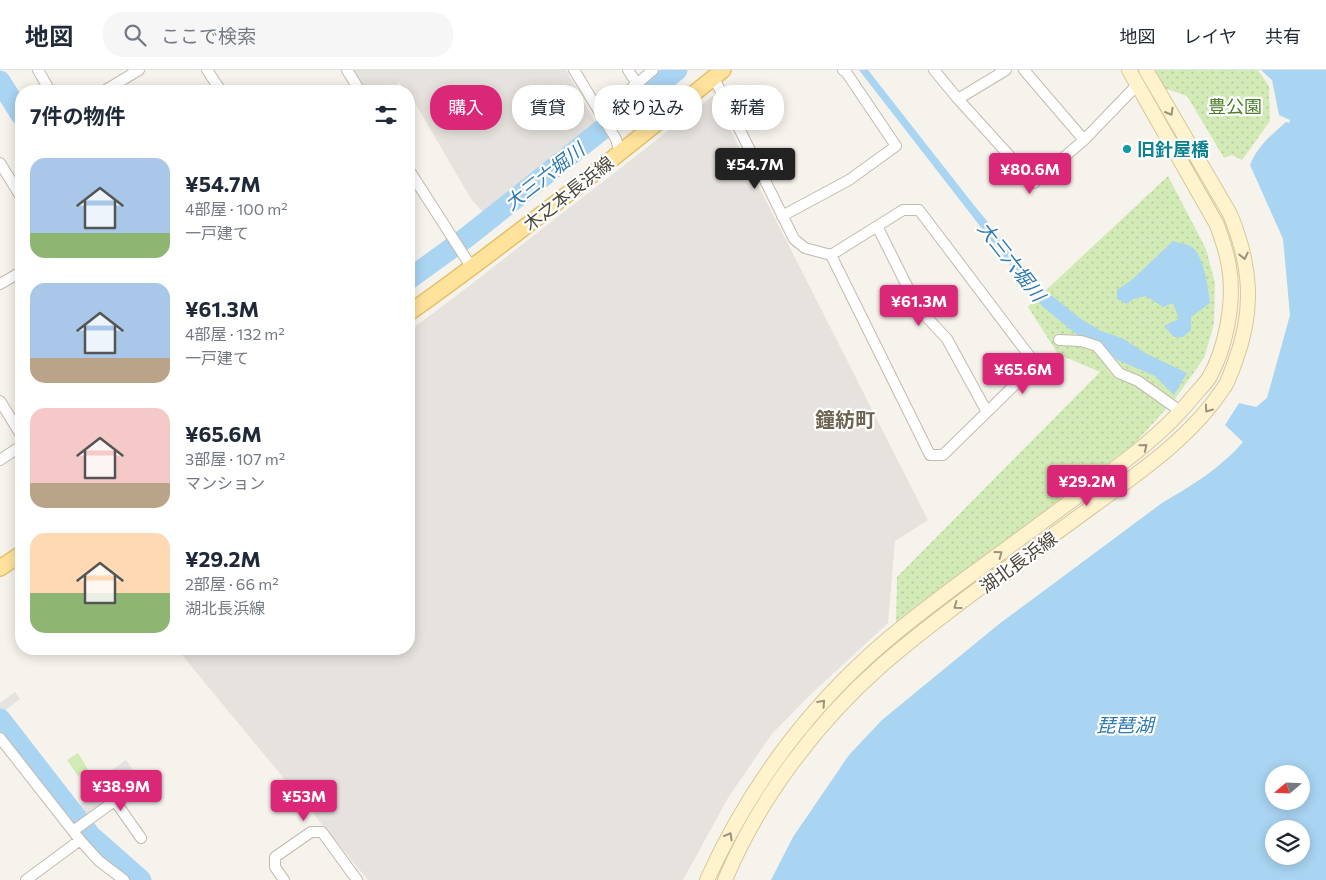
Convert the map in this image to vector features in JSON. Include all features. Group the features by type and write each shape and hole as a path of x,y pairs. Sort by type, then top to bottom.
{"main road":[{"name":"木之本長浜線","path":"415,309 472,268 723,70"},
{"name":"湖北長浜線","path":"707,880 746,805 782,752 823,702 872,653 924,609 1147,445 1180,413 1209,378 1222,348 1230,315 1230,270 1225,246 1217,225 1129,70"},
{"name":"湖北長浜線","path":"725,880 760,812 794,760 833,713 881,666 933,624 1157,459 1200,420 1226,385 1239,351 1247,317 1249,292 1247,268 1241,240 1230,214 1146,70"},
{"path":"0,568 15,558"}],"street":[{"path":"38,70 47,85"},
{"path":"114,85 139,70"},
{"path":"207,70 217,85"},
{"path":"347,70 356,85"},
{"path":"574,70 616,139 620,153"},
{"path":"628,70 637,84 653,70"},
{"path":"782,216 849,180 896,146 843,70"},
{"path":"934,70 1034,183 1084,140 1138,84"},
{"path":"958,99 1006,70"},
{"path":"1024,70 1084,140"},
{"path":"710,80 717,84 794,239 805,248 831,255 903,210 919,210 1031,358 1031,369 943,455 930,455 831,255"},
{"path":"0,163 15,187"},
{"path":"415,187 472,268"},
{"path":"877,226 918,308 947,339 987,412"},
{"path":"0,284 15,275"},
{"path":"1060,340 1081,341 1097,346 1119,373 1138,381 1176,408 1180,413"},
{"path":"0,401 15,425"},
{"path":"0,460 15,450"},
{"path":"0,738 75,830 80,840 99,860 124,880"},
{"path":"75,830 141,782"},
{"path":"115,801 141,838"},
{"path":"284,880 274,867 275,857 311,832 322,832 357,880"},
{"path":"26,880 80,840"}],"shaded area":[{"path":"354,70 566,70 574,85 512,85 512,130 584,130 584,102 594,120 594,126 483,212 471,199 431,130 502,130 502,85 430,85 430,129 415,103 415,85 401,85 400,83 397,85 363,85"},
{"path":"712,97 712,130 730,130 928,520 895,541 888,623 808,697 771,735 728,798 683,880 368,880 182,655 415,655 415,327 669,130 702,130 702,105"},
{"path":"15,692 20,699 3,712 0,709 0,703"},
{"path":"126,760 139,778 85,817 78,806 101,790 95,782"}],"green space":[{"name":"豊公園","path":"1151,70 1258,70 1269,86 1270,121 1242,160 1232,155 1224,158 1187,96 1161,87"},
{"path":"1168,176 1206,249 1215,283 1214,324 1204,358 1175,399 1135,443 896,622 897,577 1100,372 1058,354 1028,307"},
{"path":"78,753 88,769 78,776 67,760"}],"water":[{"path":"859,70 868,70 1041,287 1081,319 1101,331 1122,338 1145,353 1187,373 1174,395 1155,376 1111,357 1081,338 1042,306"},
{"name":"琵琶湖","path":"1261,70 1326,70 1326,880 771,880 793,837 849,755 882,720 999,624 1162,503 1205,476 1243,442 1225,425 1239,403 1256,407 1267,398 1290,315 1283,239 1250,165 1256,153 1265,142 1286,122 1289,123 1290,120 1279,115 1272,80"},
{"path":"1173,241 1192,247 1200,257 1210,303 1191,317 1191,330 1183,337 1174,337 1164,326 1179,319 1173,303 1163,307 1146,296 1133,299 1127,304 1117,299 1117,290 1133,279"}],"waterway":[{"name":"大三六堀川","path":"415,275 467,237 677,70"},
{"name":"大三六堀川","path":"0,81 15,105"},
{"path":"0,719 90,835 141,880"}],"place":[{"name":"旧針屋橋","path":"1127,149"}],"district":[{"name":"鐘紡町","path":"845,419"}]}
